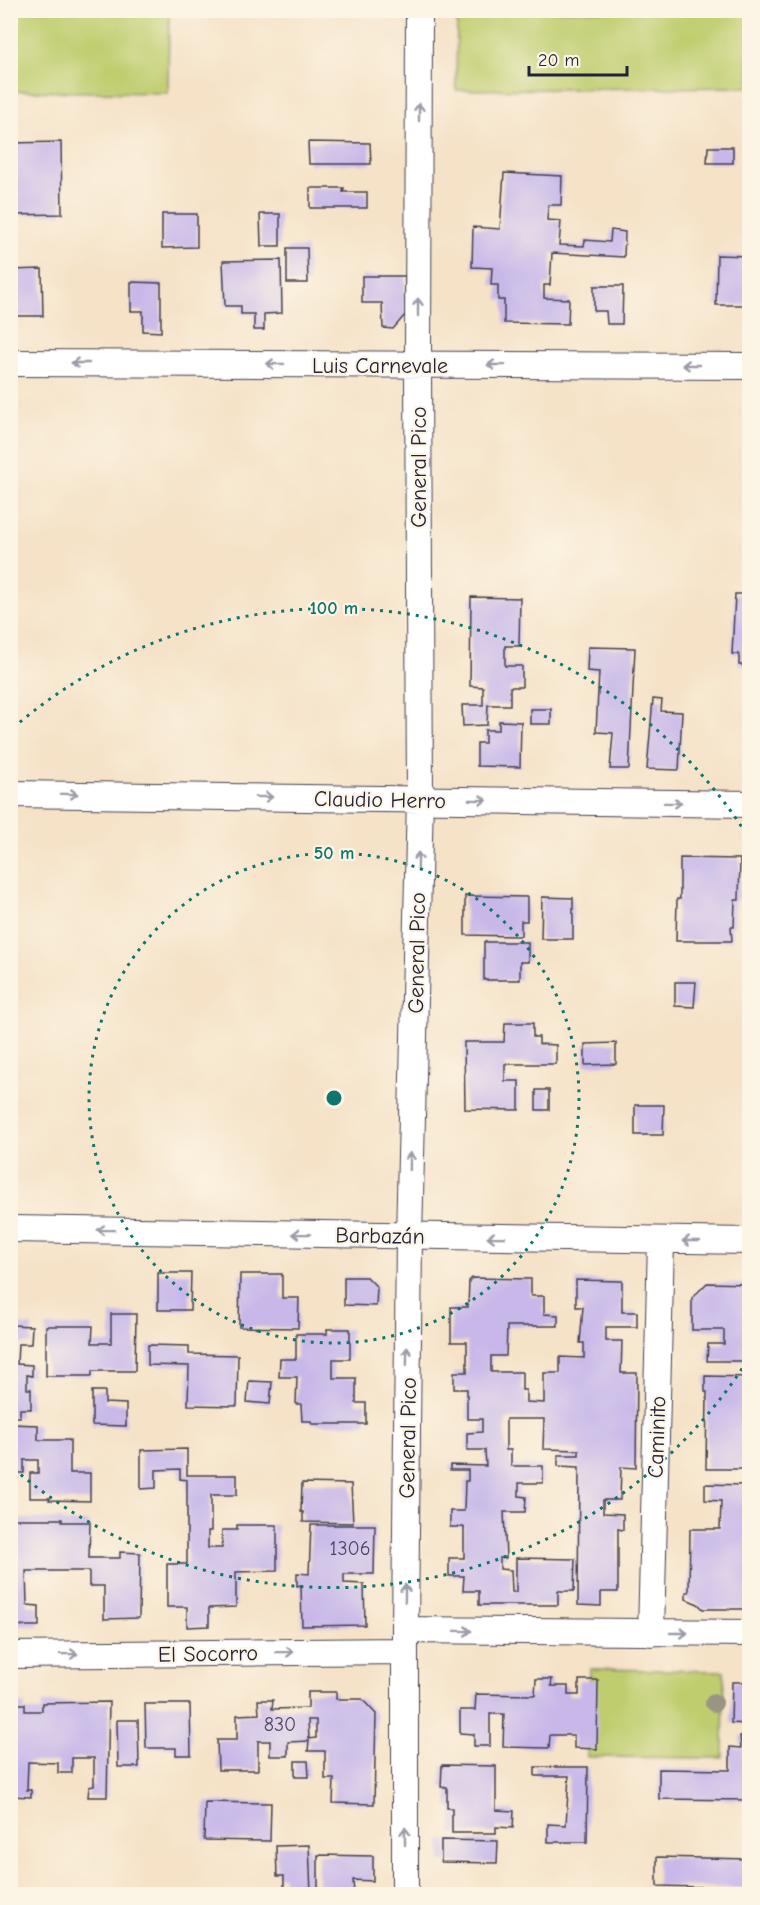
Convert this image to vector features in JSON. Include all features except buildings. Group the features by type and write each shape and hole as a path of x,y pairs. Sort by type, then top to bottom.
{"street":[{"name":"General Pico","path":"405,1894 408,1236 420,799 419,10"},
{"name":"Luis Carnevale","path":"10,363 750,366"},
{"name":"Claudio Herro","path":"10,794 750,804"},
{"name":"Barbazán","path":"10,1229 750,1241"},
{"name":"Caminito","path":"651,1633 661,1240"},
{"name":"El Socorro","path":"10,1655 651,1633 750,1633"}],"green space":[{"path":"11,10 169,11 168,93 11,91"},
{"path":"457,11 749,11 749,87 456,90"},
{"path":"590,1669 724,1671 723,1758 587,1757"}]}
